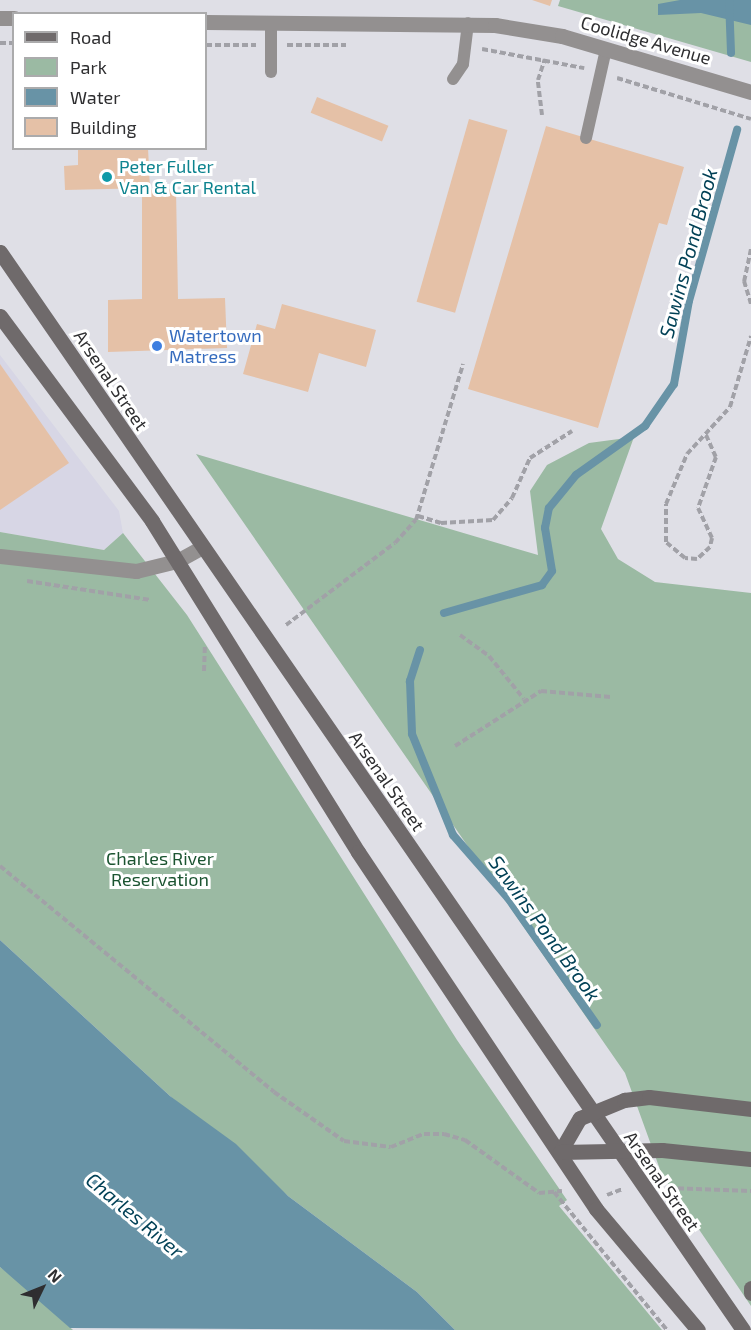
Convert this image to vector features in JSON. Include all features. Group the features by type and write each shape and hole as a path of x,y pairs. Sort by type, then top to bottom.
{"main road":[{"name":"Arsenal Street","path":"0,252 616,1149 743,1330"},
{"path":"0,316 177,561 358,852 584,1190 698,1330"},
{"path":"560,1152 577,1121 591,1112 649,1097 751,1109"},
{"path":"560,1152 616,1149 751,1159"},
{"path":"751,1288 751,1293"}],"street":[{"name":"Coolidge Avenue","path":"207,22 468,23 541,32 751,92"},
{"path":"0,555 136,571 177,561 202,547"}],"lane":[{"path":"271,22 271,72"},
{"path":"453,79 463,64 468,23"},
{"path":"586,138 606,49"}],"path":[{"path":"542,115 538,80 545,59"},
{"path":"751,249 744,281 751,304"},
{"path":"706,435 716,457 698,508 712,538 710,547 697,558 685,558 666,542 666,504 676,471 706,435 730,407 751,336"},
{"path":"286,625 395,543 418,516 463,364"},
{"path":"418,516 441,523 493,520 512,498 530,458 572,431"},
{"path":"23,580 151,600"},
{"path":"460,635 489,656 524,699"},
{"path":"455,746 524,699 564,689 611,697"},
{"path":"0,866 317,1126 366,1148 444,1134 465,1140 539,1193 584,1190 606,1195 643,1187 751,1191"},
{"path":"554,1192 667,1330"}],"shaded area":[{"path":"0,355 119,511 123,533 104,550 0,532"}],"green space":[{"path":"560,0 751,0 751,62 558,6"},
{"path":"634,437 601,529 618,559 655,582 751,593 751,1306 662,1175 625,1073 196,454 538,555 530,491 547,465 589,443"},
{"name":"Charles River Reservation","path":"0,532 104,550 123,533 187,615 457,1040 567,1200 559,1206 662,1330 455,1330 417,1292 288,1196 170,1096 0,940"},
{"path":"0,1267 13,1277 73,1330 0,1330"}],"water":[{"path":"680,0 751,0 751,25 701,13 658,15 658,4"},
{"name":"Charles River","path":"0,940 170,1096 236,1144 288,1196 417,1292 455,1330 70,1328 0,1267"}],"building":[{"path":"532,0 552,0 550,6"},
{"path":"317,97 388,126 382,142 311,113"},
{"path":"469,119 507,130 455,313 417,302"},
{"path":"546,126 684,167 667,225 659,223 598,428 468,389"},
{"name":"Peter Fuller Van & Car Rental","path":"78,150 148,150 150,188 65,190 64,166 78,165"},
{"path":"176,189 178,299 225,298 227,348 108,352 108,300 142,299 142,190"},
{"path":"282,304 376,330 366,367 319,353 308,392 243,374 257,324 275,329"},
{"path":"0,364 69,463 0,510"}],"waterway":[{"name":"Sawins Pond Brook","path":"729,0 731,53"},
{"name":"Sawins Pond Brook","path":"444,613 542,585 552,571 545,528 549,508 576,475 645,426 674,384 689,301 737,130"},
{"name":"Sawins Pond Brook","path":"420,650 410,681 412,734 453,835 508,898 597,1025"}],"place":[{"name":"Peter Fuller Van & Car Rental","path":"107,177"},
{"name":"Watertown Matress","path":"157,346"}]}
